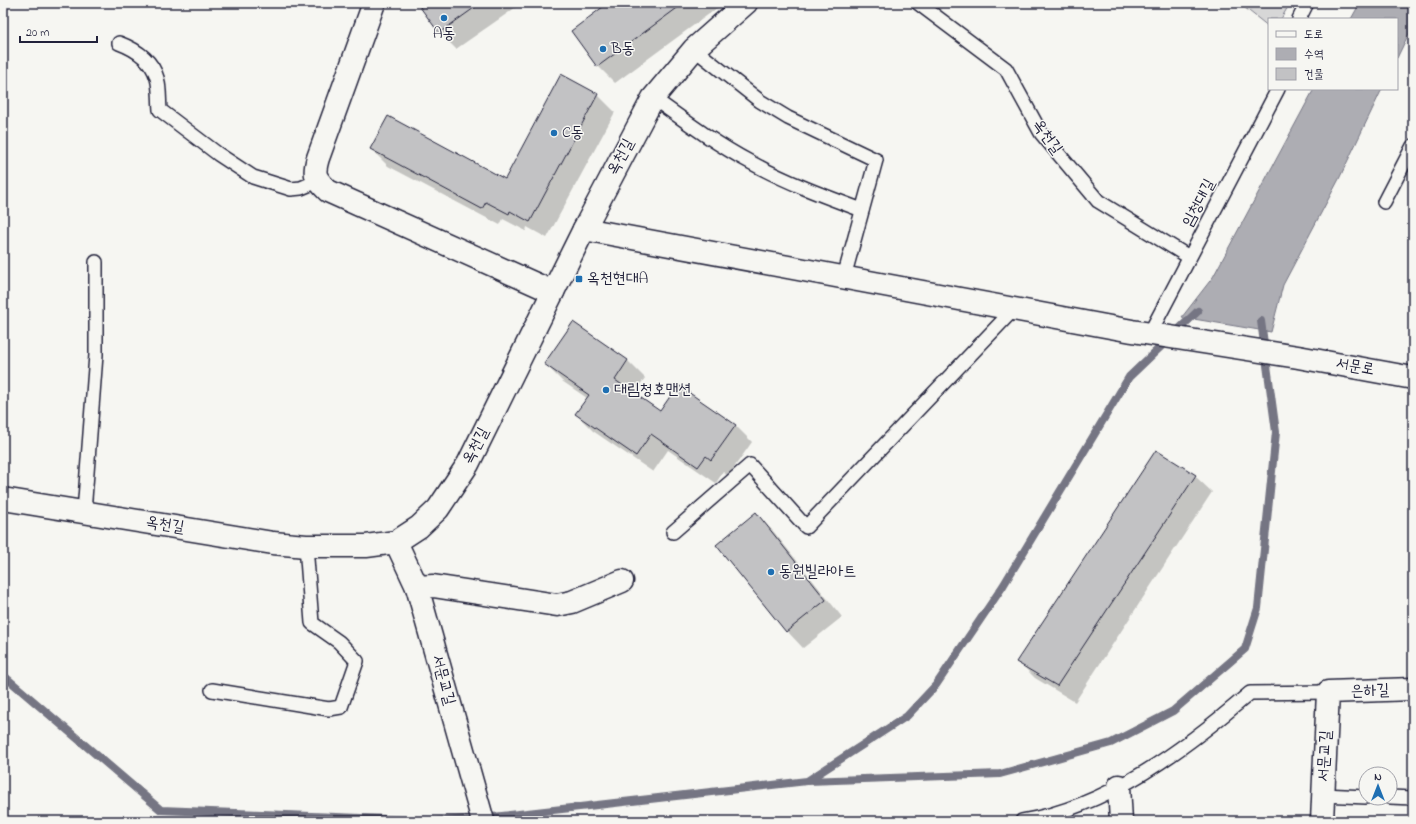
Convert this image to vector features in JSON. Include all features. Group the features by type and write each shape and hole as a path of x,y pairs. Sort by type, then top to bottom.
{"street":[{"path":"374,3 318,158 314,171 318,181 328,191 553,292"},
{"name":"옥천길","path":"3,499 273,543 306,546 366,546 396,542 419,527 438,509 468,464 584,229 653,98 694,48 746,3"},
{"name":"서문로","path":"584,229 1141,332 1298,357 1413,378"},
{"name":"서문교길","path":"396,542 417,587 464,759 483,821"},
{"path":"417,587 433,586 557,605 572,602 622,582"},
{"name":"은하길","path":"1328,692 1413,689"},
{"name":"서문교길","path":"1322,821 1328,692"},
{"path":"1119,786 1121,821"}],"lane":[{"name":"옥천길","path":"918,3 1006,69 1041,132 1098,201 1189,257"},
{"path":"1300,18 1307,3"},
{"path":"119,43 144,56 153,68 157,78 160,110 218,154 253,177 291,189 301,188 318,181"},
{"path":"694,48 760,101 788,118 876,160 844,277"},
{"name":"임청대길","path":"1141,332 1189,257 1277,90"},
{"path":"653,98 712,140 750,163 800,187 862,210"},
{"path":"1384,202 1413,146"},
{"path":"84,512 96,355 96,262"},
{"path":"672,532 750,464 806,527 1014,309"},
{"path":"212,690 329,709 341,707 356,661 338,642 312,624 306,546"},
{"path":"1022,821 1041,818 1084,804 1119,786 1151,767 1209,728 1250,693 1328,692"},
{"path":"1323,795 1358,797"},
{"path":"1398,797 1413,798"}],"shaded area":[{"path":"1239,3 1290,3 1282,18 1268,18 1268,26"}],"water":[{"path":"1360,3 1413,3 1413,25 1398,56 1398,18 1352,18"},
{"path":"1313,90 1382,90 1339,179 1283,285 1271,332 1182,317 1213,277"}],"building":[{"name":"A동","path":"417,3 481,3 439,33"},
{"name":"B동","path":"608,3 684,3 597,67 571,31"},
{"name":"C동","path":"561,74 598,94 530,222 510,211 509,214 486,202 482,209 370,149 388,116 505,179"},
{"name":"대림청호맨션","path":"573,322 628,360 615,380 660,411 678,385 736,425 711,460 706,456 698,467 651,434 636,456 575,414 589,395 544,364"},
{"path":"1156,450 1196,475 1057,686 1016,662"},
{"name":"동원빌라아트","path":"756,512 826,600 786,632 716,545"}],"waterway":[{"path":"3,675 161,810 436,821 475,819 807,781 907,716 936,685 1003,586 1129,377 1198,311"},
{"path":"808,781 1000,774 1111,743 1173,711 1245,649 1258,608 1276,432 1261,321"}],"place":[{"name":"A동","path":"444,18"},
{"name":"B동","path":"603,49"},
{"name":"C동","path":"554,133"},
{"name":"옥천현대A","path":"579,279"},
{"name":"대림청호맨션","path":"606,390"},
{"name":"동원빌라아트","path":"771,572"}]}
